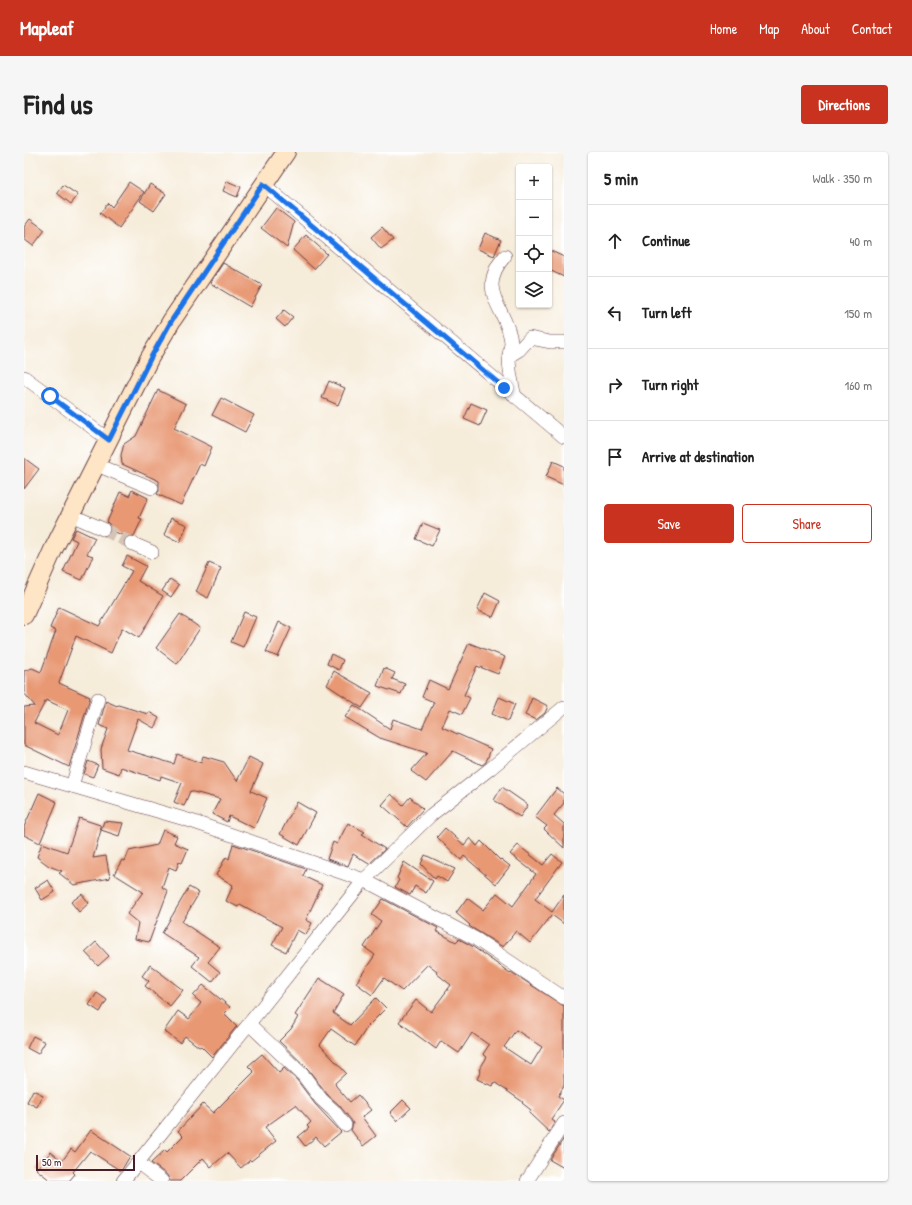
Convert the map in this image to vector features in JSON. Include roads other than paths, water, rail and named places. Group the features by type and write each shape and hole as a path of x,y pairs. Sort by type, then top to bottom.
{"street":[{"path":"24,615 71,515 150,359 172,320 286,152"},
{"path":"263,184 564,437"},
{"path":"505,256 496,266 492,283 493,295 508,329 511,342 509,356 510,375 515,397"},
{"path":"509,356 519,350 530,338 550,342 564,342"},
{"path":"24,376 109,440"},
{"path":"97,465 152,488"},
{"path":"71,515 103,529"},
{"path":"132,543 152,552"},
{"path":"72,786 98,699"},
{"path":"123,1181 364,880 431,815 491,768 564,707"},
{"path":"24,772 188,820 364,880 476,939 564,998"},
{"path":"250,1024 303,1075 321,1099 333,1110 345,1125"},
{"path":"527,1181 564,1123"},
{"path":"138,1164 162,1181"}],"tunnel":[{"path":"103,529 131,543"}]}
